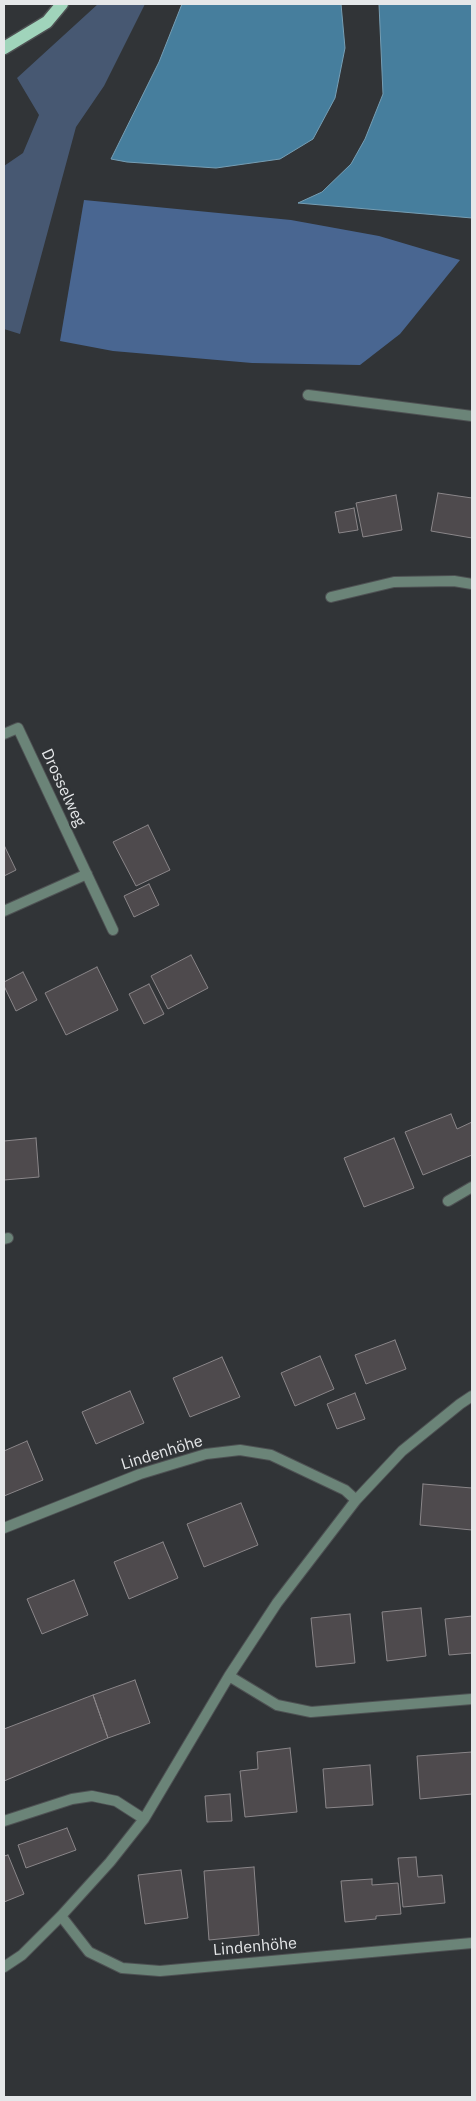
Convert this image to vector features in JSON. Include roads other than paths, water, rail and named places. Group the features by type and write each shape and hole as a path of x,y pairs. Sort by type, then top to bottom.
{"main road":[{"path":"4,48 47,22 62,4"}],"street":[{"path":"308,395 472,416"},
{"path":"331,597 394,582 454,581 472,584"},
{"name":"Drosselweg","path":"4,734 18,728 114,930"},
{"path":"4,911 87,874"},
{"path":"448,1201 472,1187"},
{"path":"4,1967 22,1955 61,1916 110,1862 144,1819 229,1676 277,1603 356,1500 402,1451 472,1396"},
{"name":"Lindenhöhe","path":"4,1528 140,1474 206,1454 240,1450 270,1455 345,1490 356,1500"},
{"path":"229,1676 277,1705 311,1712 472,1699"},
{"path":"4,1821 72,1798 92,1796 116,1802 144,1819"},
{"name":"Lindenhöhe","path":"61,1916 89,1952 122,1968 160,1971 472,1944"}]}
